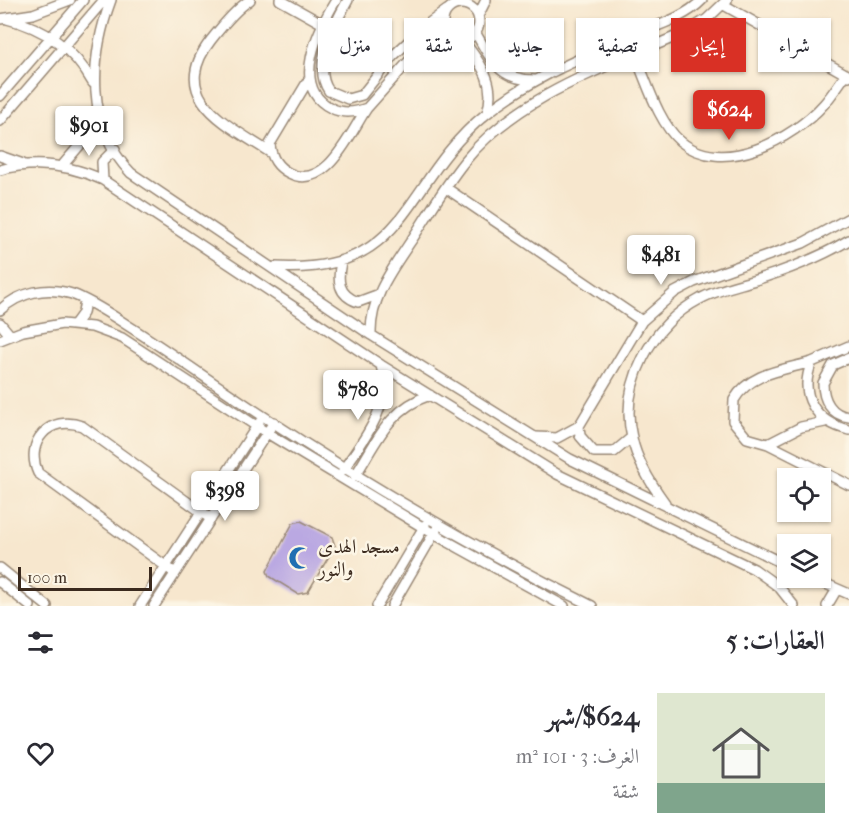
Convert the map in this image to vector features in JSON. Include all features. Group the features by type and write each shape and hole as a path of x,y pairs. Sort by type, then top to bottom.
{"street":[{"path":"2,19 33,14 70,0"},
{"path":"0,96 83,0"},
{"path":"0,121 104,0"},
{"path":"111,0 94,64 97,105 114,149 124,166 139,179 371,335 532,436 597,474 667,505 777,560"},
{"path":"250,0 230,18 201,53 196,62 194,81 198,96 211,110 271,153 283,171 295,176 316,176 328,164 367,108 404,63"},
{"path":"280,0 318,22"},
{"path":"326,18 336,0"},
{"path":"348,0 328,44 323,78 325,85 335,95 348,99 362,95 401,48 447,10 462,2 474,10 478,16"},
{"path":"486,0 478,16 476,32 502,72 511,78 534,81"},
{"path":"659,25 679,16 702,0"},
{"path":"643,72 667,124 679,140 695,151 713,156 739,154 785,135 824,104 847,75 726,2 686,32 659,44"},
{"path":"445,18 447,10"},
{"path":"2,19 30,26 65,47 81,64 94,85"},
{"path":"271,153 270,144 275,133 301,96 309,79 318,41"},
{"path":"474,55 485,70 489,81 487,113"},
{"path":"273,267 319,267 341,262 382,240 398,223 447,151 487,113 534,81 576,61"},
{"path":"371,335 372,309 377,296 465,161 486,139 526,108 571,83 597,72"},
{"path":"309,79 323,78"},
{"path":"309,79 312,89 326,106 346,113 367,108"},
{"path":"362,95 367,108"},
{"path":"62,166 85,139 97,105"},
{"path":"104,180 102,162 114,149"},
{"path":"0,156 26,164 62,166 104,180 381,365 473,422 590,492 698,540 754,569 780,587 794,606"},
{"path":"0,170 26,164"},
{"path":"446,188 642,321"},
{"path":"532,436 557,438 579,426 642,321 658,305 694,282 811,239 849,218"},
{"path":"667,505 646,472 632,437 631,400 635,381 649,347 663,327 683,309 702,297 786,269 848,242"},
{"path":"779,252 786,269"},
{"path":"341,262 338,284 343,293 358,302 377,296"},
{"path":"0,310 19,297 44,290 59,291 85,300 151,340 264,416 430,518 592,606"},
{"path":"75,324 83,313 85,300"},
{"path":"0,323 10,335"},
{"path":"0,340 36,327 75,324 92,327 122,338 257,427 423,528 564,606"},
{"path":"849,346 831,360 826,373 823,394 834,411 849,417"},
{"path":"849,358 812,362 761,376 739,391 734,400 733,421 738,431 747,438 768,444 849,485"},
{"path":"812,362 806,383 807,394 817,413 825,422 849,430"},
{"path":"338,476 381,411 385,388 381,365"},
{"path":"350,483 392,417 409,403 430,395"},
{"path":"473,422 483,406"},
{"path":"140,606 264,416"},
{"path":"175,573 38,474 33,455 39,436 45,429 63,422 82,426 210,519"},
{"path":"154,606 274,422"},
{"path":"768,444 801,427 825,422"},
{"path":"579,426 580,436 585,445 594,452 614,452 632,437"},
{"path":"377,606 430,518"},
{"path":"392,606 440,524"},
{"path":"0,568 47,606"},
{"path":"0,582 30,606"},
{"path":"831,586 849,594"},
{"path":"827,606 837,589"}],"building":[{"name":"مسجد الهدى والنور","path":"301,521 332,537 335,546 308,592 298,594 269,576 267,571 293,523"}],"place":[{"name":"مسجد الهدى والنور","path":"300,558"}]}
